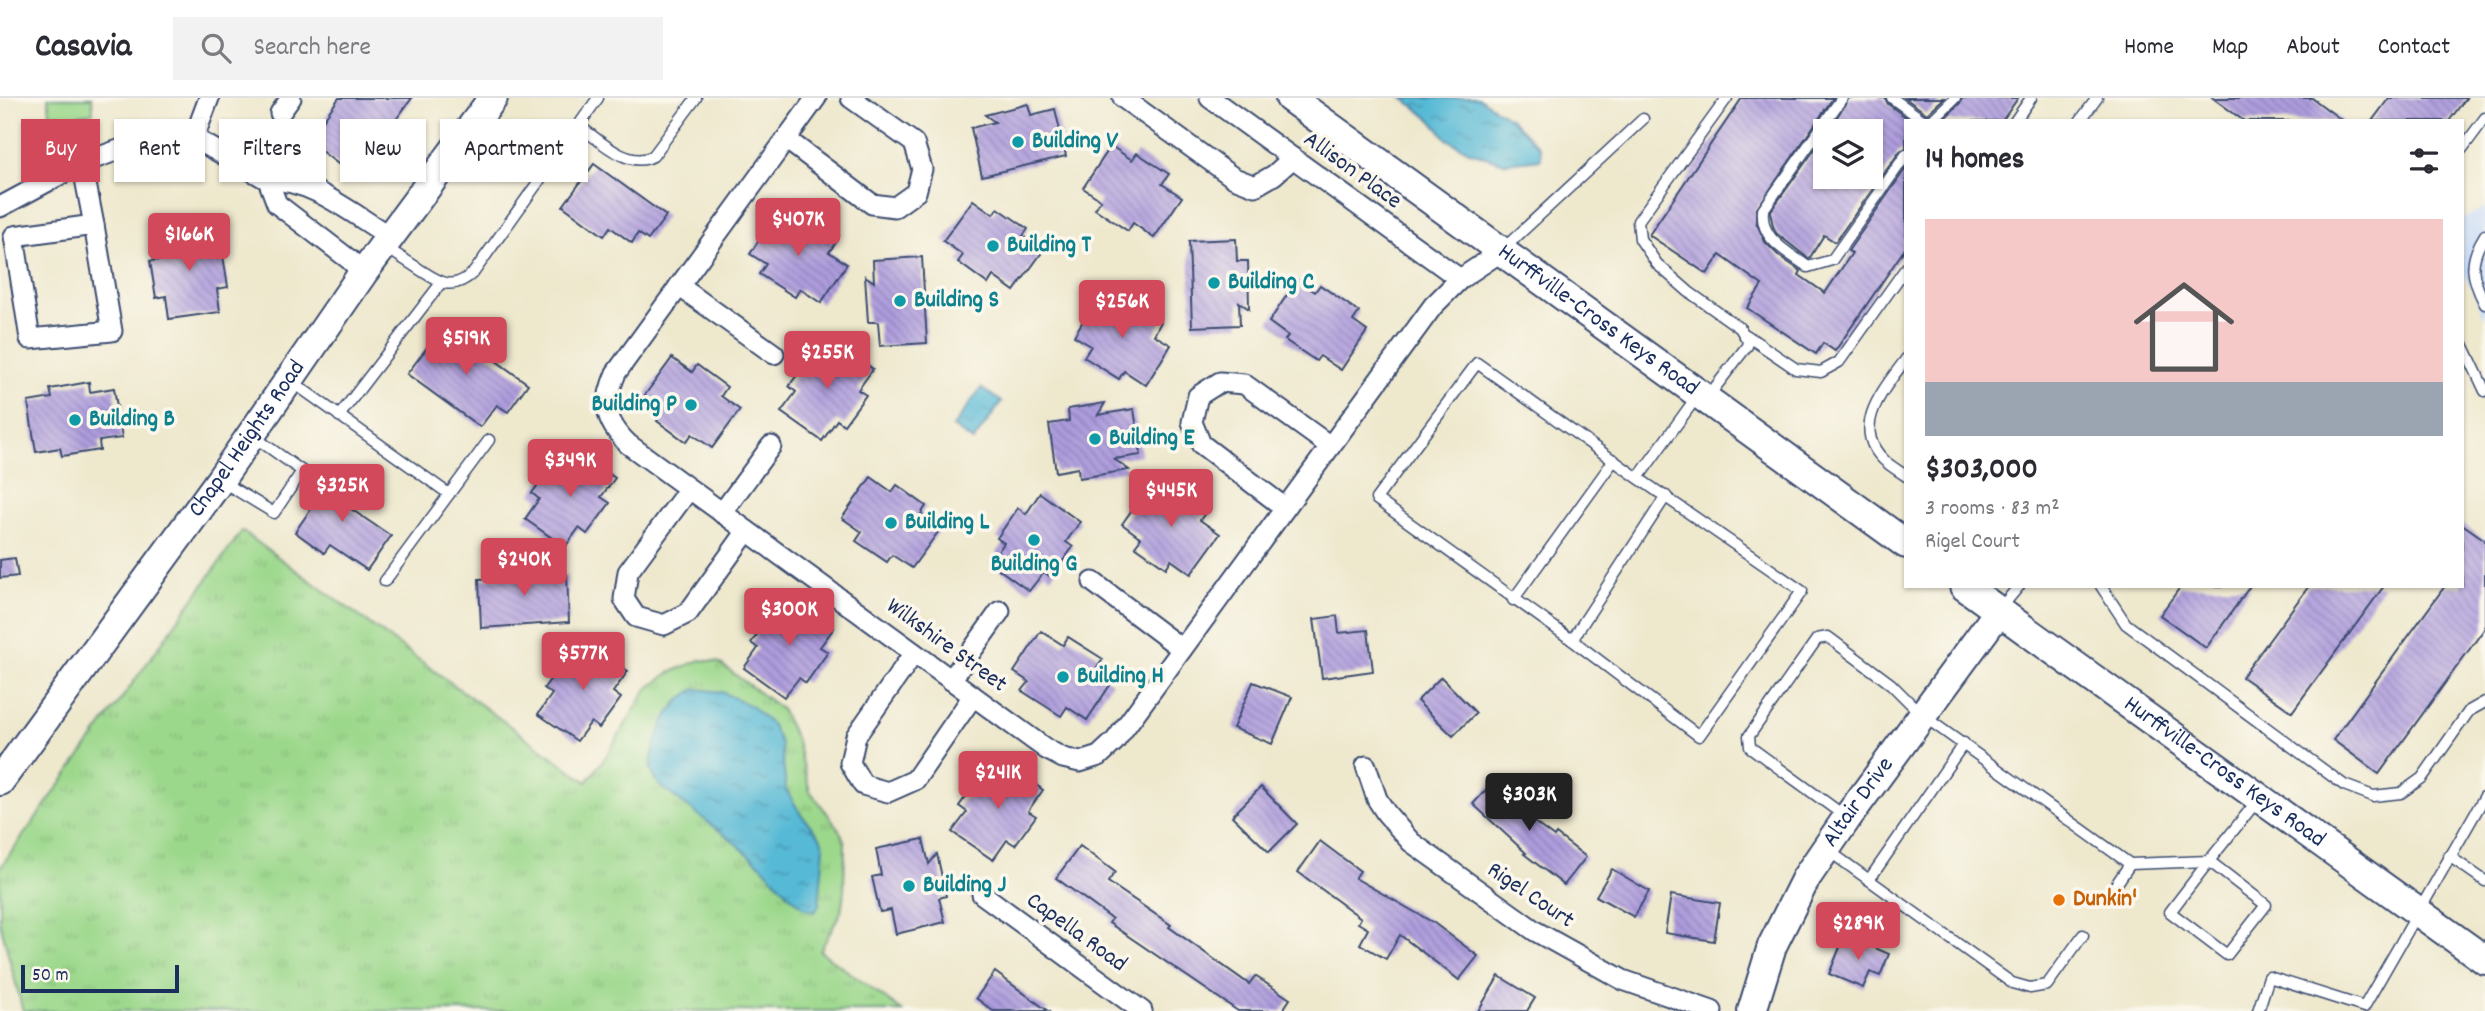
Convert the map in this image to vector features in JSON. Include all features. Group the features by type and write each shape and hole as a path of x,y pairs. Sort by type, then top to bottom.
{"main road":[{"name":"Chapel Heights Road","path":"0,780 220,480 363,273 493,98"},
{"name":"Hurffville-Cross Keys Road","path":"1290,98 1904,543"},
{"name":"Hurffville-Cross Keys Road","path":"1967,588 2485,960"},
{"name":"Altair Drive","path":"1752,1011 1768,957 1806,878 1999,611"}],"street":[{"path":"201,119 209,98"},
{"name":"Wilkshire Street","path":"816,98 617,373 608,391 606,410 613,429 628,444 1046,749 1063,758 1080,762 1099,756 1115,741 1433,306 1460,279 1502,251"},
{"path":"786,139 872,204 895,207 916,192 922,169 914,143 851,98"},
{"path":"1123,98 1234,178 1255,186 1274,175 1293,158"},
{"name":"Allison Place","path":"1215,100 1460,279"},
{"path":"0,207 47,182"},
{"path":"86,182 94,225 112,331 30,340 14,236 94,225"},
{"path":"269,182 277,205 351,260 363,273"},
{"path":"292,182 319,193 388,242"},
{"path":"679,286 774,354"},
{"path":"1286,508 1200,444 1192,422 1198,396 1220,382 1244,384 1330,446"},
{"path":"722,513 771,446"},
{"path":"689,489 628,572 624,599 636,617 664,625 688,613 747,531"},
{"path":"1093,582 1182,649"},
{"path":"951,680 1000,611"},
{"path":"914,653 856,736 850,763 863,785 888,792 915,780 973,696"},
{"name":"Rigel Court","path":"1366,766 1382,806 1396,827 1411,842 1535,932 1623,980 1712,1011"},
{"name":"Capella Road","path":"982,894 1142,1011"}],"lane":[{"path":"582,119 598,98"},
{"path":"588,132 624,156 646,160 653,156 696,98"},
{"path":"1727,98 1638,221 1640,239 1657,264 1745,335 1796,369 1821,372 1839,362 1904,271"},
{"path":"1842,98 1763,211 1761,224 1770,239 1808,267 1832,260 1904,158"},
{"path":"1892,98 1921,119"},
{"path":"1933,119 1955,98"},
{"path":"2016,119 2031,98"},
{"path":"2081,119 2097,98"},
{"path":"2464,146 2485,118"},
{"path":"1502,251 1643,119"},
{"path":"388,242 441,283 464,281 474,272 538,182"},
{"path":"2485,236 2474,257 2474,282 2485,304"},
{"path":"338,416 441,283"},
{"path":"1638,478 1702,397 1747,346 1745,335"},
{"path":"2464,346 2485,391"},
{"path":"1904,362 1872,407 1868,433 1882,458 1904,474"},
{"path":"1476,363 1638,478 1802,591 1699,736 1572,640 1376,499 1476,363"},
{"path":"290,381 449,494"},
{"path":"220,480 274,513 302,471 251,435"},
{"path":"385,581 489,440"},
{"path":"1513,600 1614,460"},
{"path":"1572,640 1666,496"},
{"path":"1999,611 2017,588"},
{"path":"2102,588 2126,624 2344,785 2373,796 2401,793 2422,778 2469,711 2485,702"},
{"path":"1847,818 1750,747 1749,736 1817,639 1828,637 1891,684 1922,715 2130,864 2209,861 2266,905 2227,955 2170,912 2209,861 2260,798"},
{"path":"1869,880 1964,743"},
{"path":"2258,1011 2269,977 2368,1009 2418,912 2485,796"},
{"path":"1825,849 2012,983 2023,987 2047,985 2083,935"},
{"path":"2449,856 2485,881"},
{"path":"2109,895 2130,864"}],"shaded area":[{"path":"2485,207 2485,318 2464,273 2464,218"}],"green space":[{"path":"48,98 92,98 93,113 51,119"},
{"path":"242,531 587,782 607,755 647,689 669,673 700,660 718,662 781,709 797,742 810,791 837,826 845,842 841,912 820,951 902,1011 23,1011 0,923 0,868"}],"water":[{"path":"1403,98 1479,98 1511,119 1540,148 1541,159 1504,163 1471,152 1447,139 1431,120"},
{"path":"981,388 1002,402 973,441 953,427"},
{"path":"696,689 722,692 751,706 772,725 781,744 786,789 800,813 820,837 824,847 819,906 814,912 804,908 729,838 660,786 650,769 655,745 670,712 686,695"}],"building":[{"path":"339,98 412,98 396,119 340,119 340,165 326,155 326,119 324,119"},
{"path":"1742,98 1833,98 1819,119 1813,119 1813,127 1756,210 1756,222 1765,242 1779,256 1801,271 1799,275 1825,293 1852,253 1848,251 1904,171 1904,250 1835,351 1823,343 1816,354 1747,308 1762,285 1720,255 1707,274 1649,235"},
{"path":"1849,98 1885,98 1888,104 1908,119 1904,119 1904,149 1883,175 1883,119 1836,119"},
{"path":"1905,98 1944,98 1927,114"},
{"path":"1962,98 2018,98 2003,119 1944,119"},
{"path":"2213,98 2312,98 2340,119 2241,119"},
{"path":"2389,98 2466,98 2450,119 2373,119"},
{"name":"Building V","path":"1028,104 1031,115 1055,109 1066,156 982,176 971,128 995,122 985,115"},
{"path":"1111,146 1132,160 1137,153 1169,174 1162,184 1182,197 1154,238 1133,223 1128,231 1095,209 1101,200 1083,188"},
{"path":"1813,152 1813,189 1873,189 1835,242 1824,235 1809,259 1776,233 1770,212"},
{"path":"594,164 666,216 648,240 638,233 632,243 610,227 604,236 563,206 581,182 588,182 588,172"},
{"name":"Building T","path":"973,200 993,214 998,208 1028,229 1023,236 1043,251 1014,291 993,276 988,284 958,262 963,255 943,241"},
{"path":"776,213 796,226 801,218 837,241 829,252 847,264 821,303 800,289 795,297 759,274 766,264 750,254"},
{"path":"207,227 211,251 222,249 228,287 217,289 220,312 169,319 166,296 156,298 150,261 159,260 156,235"},
{"name":"Building C","path":"1236,239 1237,261 1248,261 1249,309 1239,302 1240,325 1192,327 1189,241"},
{"name":"Building S","path":"922,257 927,343 880,346 878,322 868,322 865,276 874,282 873,260"},
{"path":"1297,280 1315,292 1320,285 1359,312 1353,321 1367,331 1341,370 1320,356 1316,361 1285,340 1288,336 1269,322"},
{"path":"1099,294 1122,309 1126,302 1161,322 1154,335 1171,345 1146,385 1124,371 1119,379 1084,357 1091,346 1074,336"},
{"path":"445,324 528,384 508,412 497,405 480,427 407,374"},
{"path":"833,341 873,369 858,390 866,395 844,425 837,420 822,441 781,412 796,392 789,386 811,356 819,362"},
{"name":"Building P","path":"672,358 692,372 697,365 727,387 721,396 740,410 712,448 692,434 686,442 657,421 662,414 642,399"},
{"name":"Building B","path":"89,382 90,392 114,388 122,438 99,441 100,450 62,456 60,448 36,452 28,402 52,398 50,389"},
{"name":"Building E","path":"1105,403 1098,415 1134,409 1141,455 1114,459 1129,470 1079,478 1078,468 1056,472 1049,424 1069,421 1068,409"},
{"path":"576,450 615,478 601,497 610,503 587,534 579,528 565,547 525,519 539,499 532,493 554,463 562,469"},
{"path":"339,468 360,483 345,505 391,536 367,570 330,545 324,553 295,532"},
{"name":"Building L","path":"871,477 892,492 897,485 926,506 921,514 941,528 912,568 892,555 887,562 856,541 862,532 842,518"},
{"path":"1150,484 1171,498 1176,491 1206,512 1200,520 1220,534 1191,574 1171,560 1166,568 1135,546 1141,538 1122,524"},
{"name":"Building G","path":"1040,493 1080,522 1066,542 1073,547 1051,577 1044,572 1029,591 990,563 1004,543 997,538 1018,508 1026,514"},
{"path":"2464,525 2485,540 2485,628 2379,774 2333,740 2444,588 2464,588"},
{"path":"15,558 18,576 0,578 0,560"},
{"path":"552,565 545,576 567,575 569,622 481,628 479,579 500,578 499,567"},
{"path":"2180,588 2249,588 2206,648 2160,615"},
{"path":"2308,588 2383,588 2292,712 2242,677"},
{"path":"795,599 834,628 820,647 828,652 806,683 799,678 784,697 744,668 758,648 751,643 773,613 781,618"},
{"path":"1337,616 1339,633 1368,630 1373,671 1322,678 1314,619"},
{"name":"Building H","path":"1041,631 1063,645 1068,637 1103,659 1095,671 1112,682 1087,720 1067,707 1061,716 1022,691 1029,682 1014,672"},
{"path":"587,643 628,671 613,692 621,698 599,728 591,722 577,741 538,714 552,694 544,688 566,657 573,663"},
{"path":"1441,677 1476,713 1453,736 1417,701"},
{"path":"1253,682 1292,697 1272,744 1233,728"},
{"path":"1004,762 1043,790 1028,811 1036,816 1015,845 1007,840 993,860 952,832 967,812 959,806 982,775 990,781"},
{"path":"1497,778 1528,807 1522,813 1586,857 1564,885 1524,854 1526,853 1473,804"},
{"path":"1261,787 1297,824 1269,852 1232,816"},
{"name":"Building J","path":"923,839 929,864 937,854 946,896 939,898 945,922 896,934 891,910 880,912 872,877 881,875 876,849"},
{"path":"1320,841 1360,871 1355,878 1434,923 1478,956 1459,980 1400,935 1386,959 1360,944 1368,929 1358,923 1361,918 1298,872"},
{"path":"1080,846 1115,872 1108,882 1171,925 1169,927 1249,984 1255,976 1290,999 1282,1011 1238,1011 1109,923 1112,919 1056,878"},
{"path":"1612,869 1649,891 1634,917 1596,896"},
{"path":"1671,895 1720,903 1714,941 1665,933"},
{"path":"1845,935 1889,954 1880,976 1870,972 1863,988 1829,974"},
{"path":"995,972 1048,1011 993,1011 976,998"},
{"path":"1499,976 1535,998 1527,1011 1478,1011"}],"place":[{"name":"Building V","path":"1018,142"},
{"name":"Building T","path":"993,246"},
{"name":"Building C","path":"1214,283"},
{"name":"Building S","path":"900,301"},
{"name":"Building P","path":"691,405"},
{"name":"Building B","path":"75,420"},
{"name":"Building E","path":"1095,439"},
{"name":"Building L","path":"891,523"},
{"name":"Building G","path":"1034,540"},
{"name":"Building H","path":"1063,677"},
{"name":"Building J","path":"909,886"},
{"name":"Dunkin'","path":"2059,900"}]}
